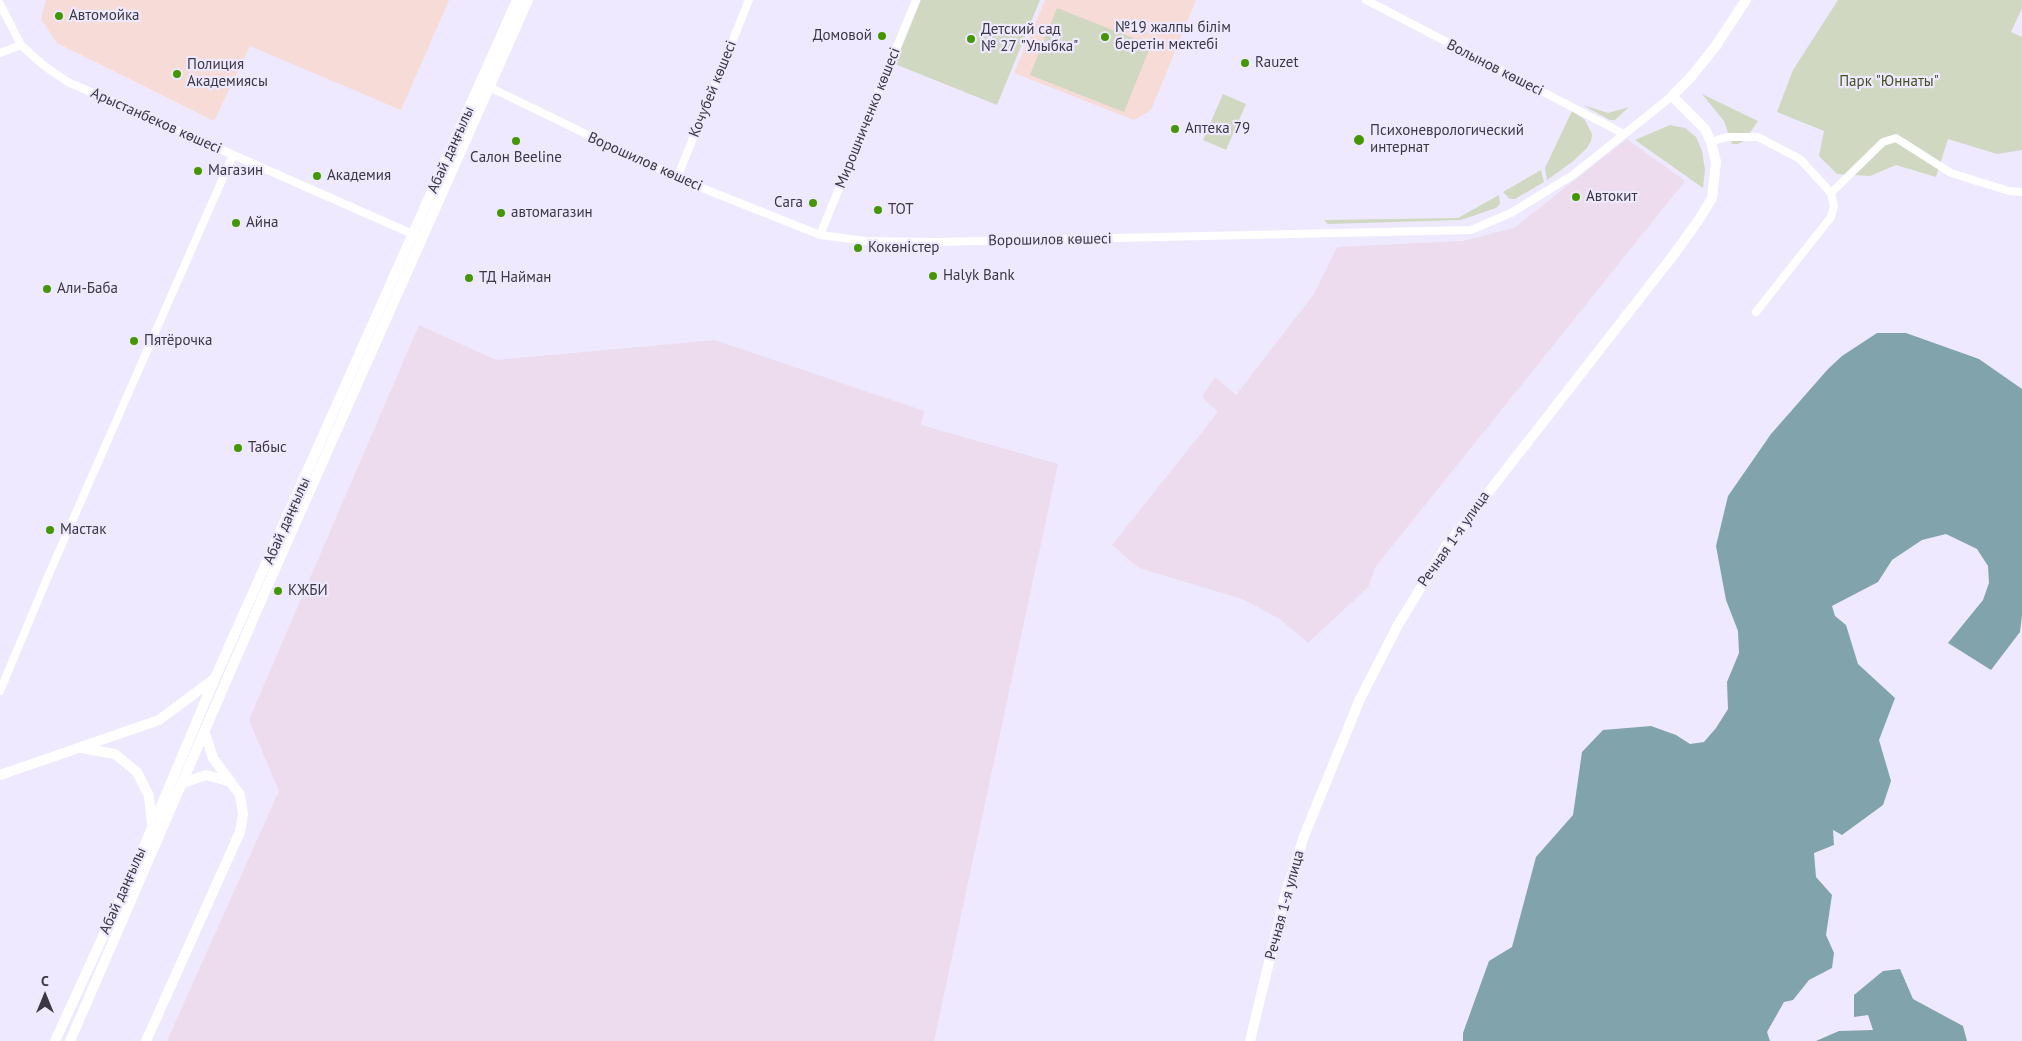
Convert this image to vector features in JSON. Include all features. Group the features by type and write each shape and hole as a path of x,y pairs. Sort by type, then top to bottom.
{"main road":[{"name":"Абай даңғылы","path":"485,85 517,0"},
{"name":"Абай даңғылы","path":"70,1041 205,733 418,236 485,85 528,0"},
{"path":"1672,96 1702,62 1746,0"},
{"name":"Речная 1-я улица","path":"1250,1041 1285,896 1303,838 1360,699 1398,625 1444,548 1700,218 1712,198 1716,162 1711,142 1705,130 1672,96"},
{"name":"Абай даңғылы","path":"55,1041 152,826 215,678 418,236"},
{"path":"0,775 159,720 215,678"},
{"path":"146,1041 240,832 243,814 240,795 213,758 205,733"},
{"path":"80,748 115,754 137,772 149,796 152,826"},
{"path":"183,783 206,775 231,782"}],"street":[{"name":"Кочубей көшесі","path":"677,178 749,0"},
{"name":"Мирошниченко көшесі","path":"820,235 916,0"},
{"name":"Волынов көшесі","path":"1366,0 1624,134"},
{"name":"Арыстанбеков көшесі","path":"0,4 21,45 43,65 68,82 418,236"},
{"path":"0,52 21,45"},
{"name":"Ворошилов көшесі","path":"485,85 677,178 820,235 866,240 936,242 1472,230 1511,213 1573,175 1672,96"},
{"path":"1711,142 1726,137 1758,137 1800,159 1831,193 1834,206 1831,217 1756,312"},
{"path":"1831,193 1884,142 1896,138 1951,173 2009,191 2022,192"},
{"path":"0,691 49,574 233,154"}],"shaded area":[{"name":"Полиция Академиясы","path":"46,0 449,0 401,110 250,46 214,121 57,43 41,19"},
{"name":"№19 жалпы білім беретін мектебі","path":"1045,0 1196,0 1151,110 1134,120 1014,73"},
{"path":"1627,139 1685,181 1376,566 1368,587 1308,643 1280,619 1242,599 1139,568 1112,545 1218,412 1202,397 1215,377 1236,395 1314,294 1337,247 1463,241 1514,228"},
{"path":"419,325 496,360 715,340 924,411 921,425 1058,464 934,1041 167,1041 279,791 249,720"},
{"path":"1877,333 1906,333 1979,359 2022,389 2022,615 2020,632 1991,670 1948,643 1983,600 1989,583 1988,566 1977,549 1946,534 1922,540 1892,560 1878,582 1832,606 1835,616 1846,625 1858,664 1895,698 1879,740 1891,781 1883,805 1842,835 1833,830 1834,845 1814,853 1816,877 1832,895 1826,935 1834,953 1832,968 1809,980 1793,1000 1784,1002 1767,1032 1770,1041 1463,1041 1463,1033 1489,961 1512,947 1536,857 1573,815 1582,752 1603,730 1651,726 1676,735 1690,744 1704,742 1728,709 1727,682 1739,653 1738,631 1726,600 1716,546 1728,496 1771,434 1828,369 1842,356"},
{"path":"1900,969 1913,999 1963,1026 1967,1041 1816,1041 1839,1031 1873,1030 1868,1015 1854,1017 1854,995 1883,971"}],"green space":[{"path":"921,0 1040,0 997,105 895,64"},
{"name":"Парк \"Юннаты\"","path":"1838,0 2022,0 2022,8 2011,32 2022,37 2022,150 1997,154 1948,139 1936,177 1896,165 1870,176 1837,174 1819,156 1824,131 1777,112 1793,70"},
{"path":"1057,8 1151,45 1124,112 1030,75"},
{"path":"1223,94 1246,104 1226,150 1203,140"},
{"path":"1702,94 1758,121 1744,141 1732,144 1724,121"},
{"path":"1583,105 1608,113 1629,107 1615,120 1610,120"},
{"path":"1572,111 1585,120 1592,134 1591,141 1587,148 1572,162 1547,180 1545,168"},
{"path":"1670,125 1685,128 1696,137 1702,151 1705,170 1703,188 1635,140"},
{"path":"1541,170 1544,182 1515,199 1510,199 1503,192"},
{"path":"1499,195 1500,204 1496,208 1461,220 1328,224 1324,220 1458,218"}],"place":[{"name":"Автомойка","path":"59,16"},
{"name":"Домовой","path":"882,36"},
{"name":"№19 жалпы білім беретін мектебі","path":"1105,37"},
{"name":"Детский сад № 27 \"Улыбка\"","path":"971,39"},
{"name":"Rauzet","path":"1245,63"},
{"name":"Полиция Академиясы","path":"177,74"},
{"name":"Аптека 79","path":"1175,129"},
{"name":"Психоневрологический интернат","path":"1359,140"},
{"name":"Cалон Beeline","path":"516,141"},
{"name":"Магазин","path":"198,171"},
{"name":"Академия","path":"317,176"},
{"name":"Автокит","path":"1576,197"},
{"name":"Сага","path":"813,203"},
{"name":"ТОТ","path":"878,210"},
{"name":"автомагазин","path":"501,213"},
{"name":"Айна","path":"236,223"},
{"name":"Кокөністер","path":"858,248"},
{"name":"Halyk Bank","path":"933,276"},
{"name":"ТД Найман","path":"469,278"},
{"name":"Али-Баба","path":"47,289"},
{"name":"Пятёрочка","path":"134,341"},
{"name":"Табыс","path":"238,448"},
{"name":"Мастак","path":"50,530"},
{"name":"КЖБИ","path":"278,591"}]}
